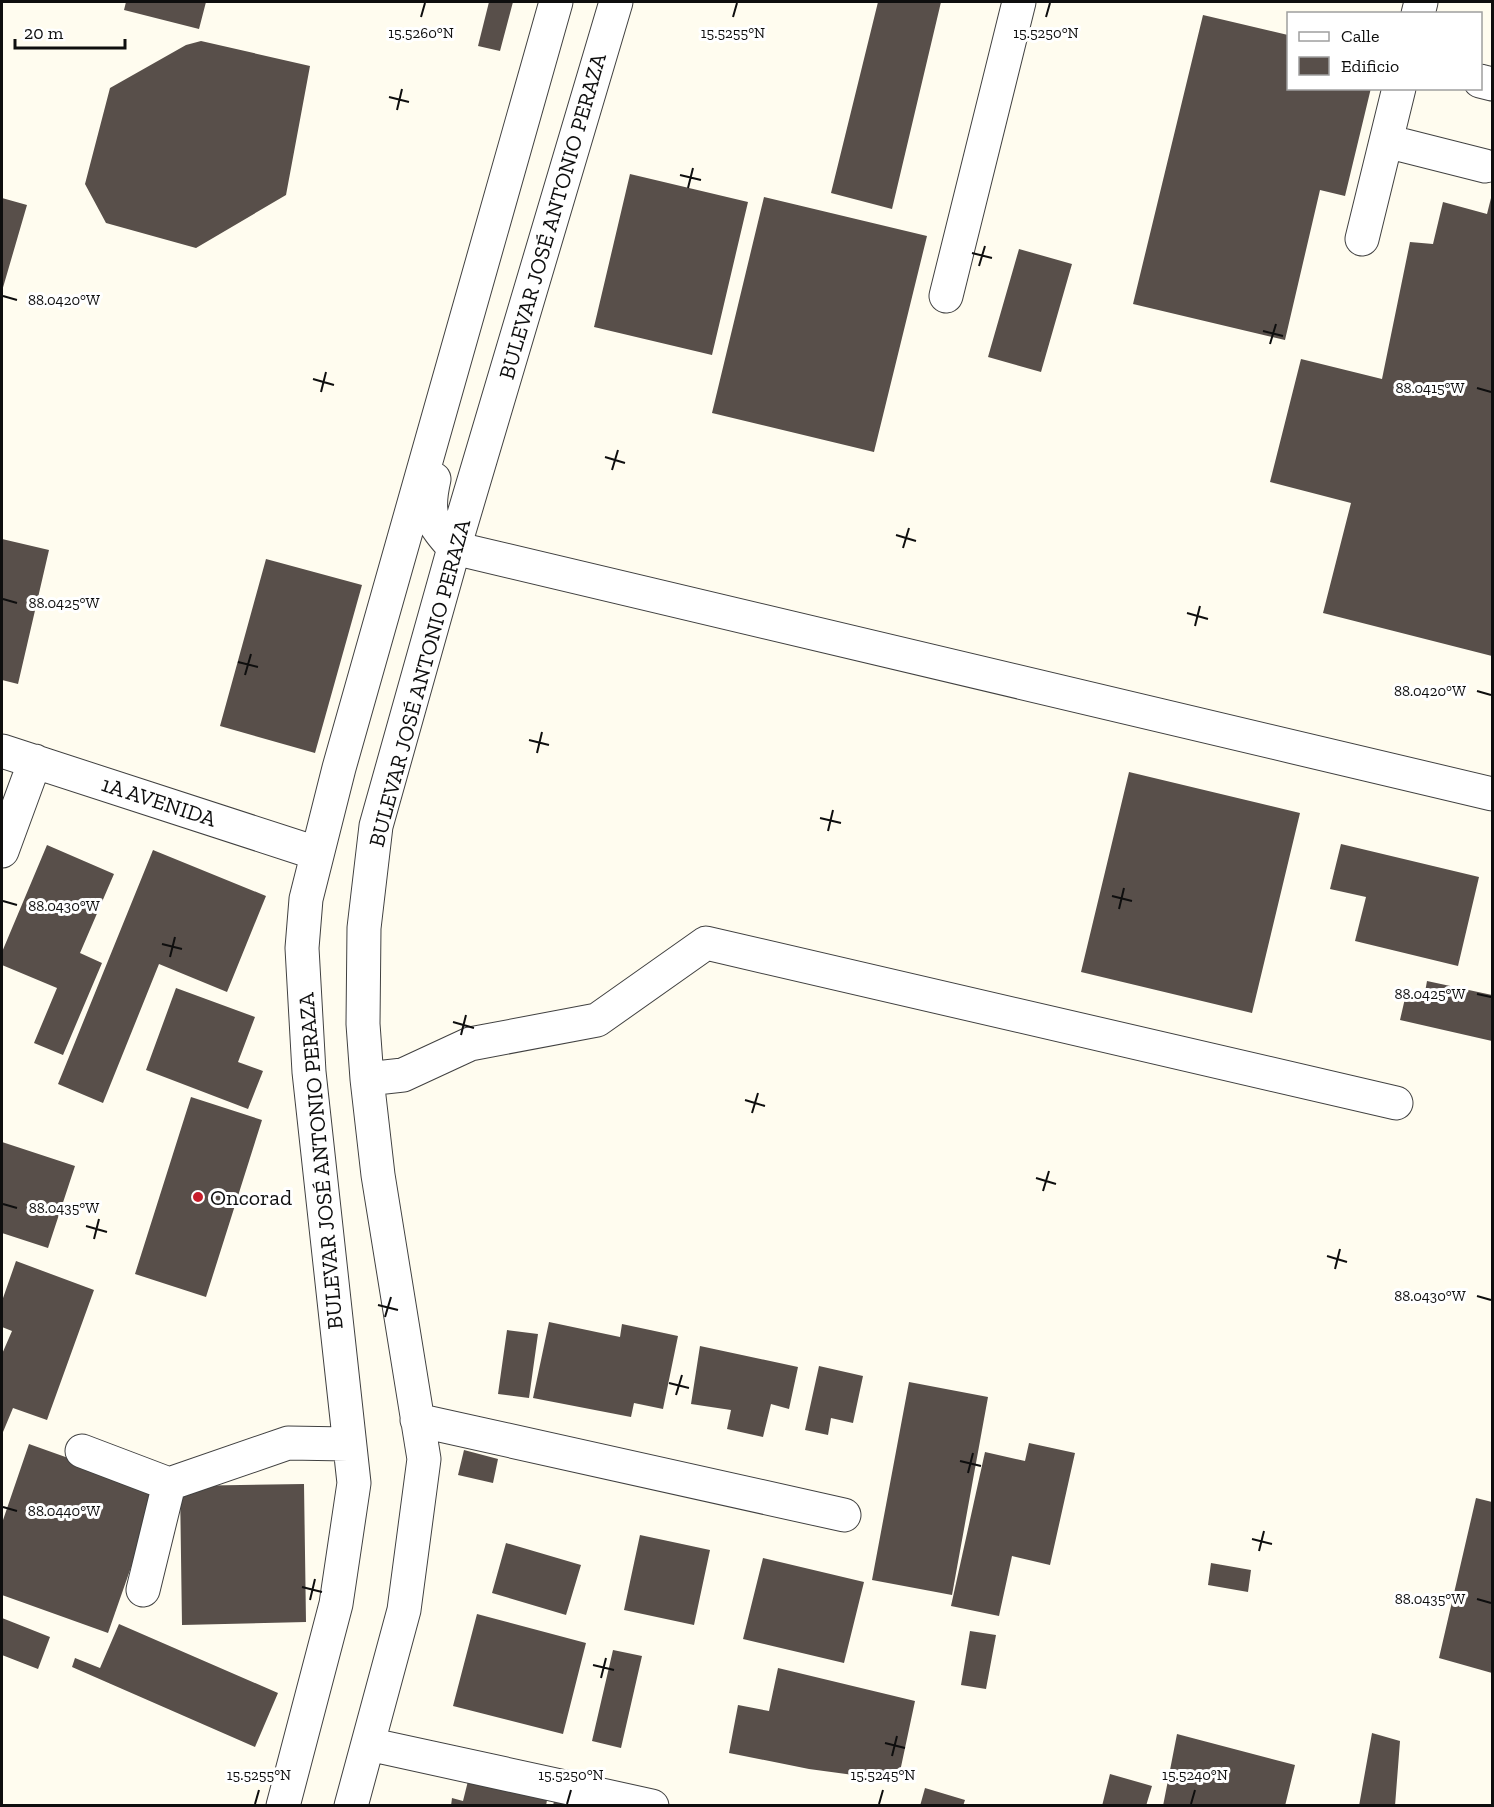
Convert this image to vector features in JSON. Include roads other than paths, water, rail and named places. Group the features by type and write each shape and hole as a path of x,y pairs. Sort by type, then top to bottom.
{"street":[{"name":"BULEVAR JOSÉ ANTONIO PERAZA","path":"283,1806 336,1604 354,1483 309,1072 302,959 306,899 316,853 556,2"},
{"name":"BULEVAR JOSÉ ANTONIO PERAZA","path":"351,1806 404,1610 424,1459 378,1175 367,1079 363,1024 364,928 376,826 454,548 616,2"},
{"path":"946,296 1019,2"},
{"path":"1362,239 1399,90"},
{"path":"1386,141 1485,166"},
{"path":"462,333 446,425 430,496 432,524 454,548 1492,794"},
{"name":"1A AVENIDA","path":"2,751 316,853"},
{"path":"2,851 36,761"},
{"path":"367,1079 403,1075 470,1044 597,1020 706,943 1396,1104"},
{"path":"417,1420 844,1515"},
{"path":"82,1451 169,1484 288,1443 348,1444"},
{"path":"143,1590 169,1484"},
{"path":"368,1744 652,1806"}],"place":[{"name":"Oncorad","path":"198,1197"}]}
